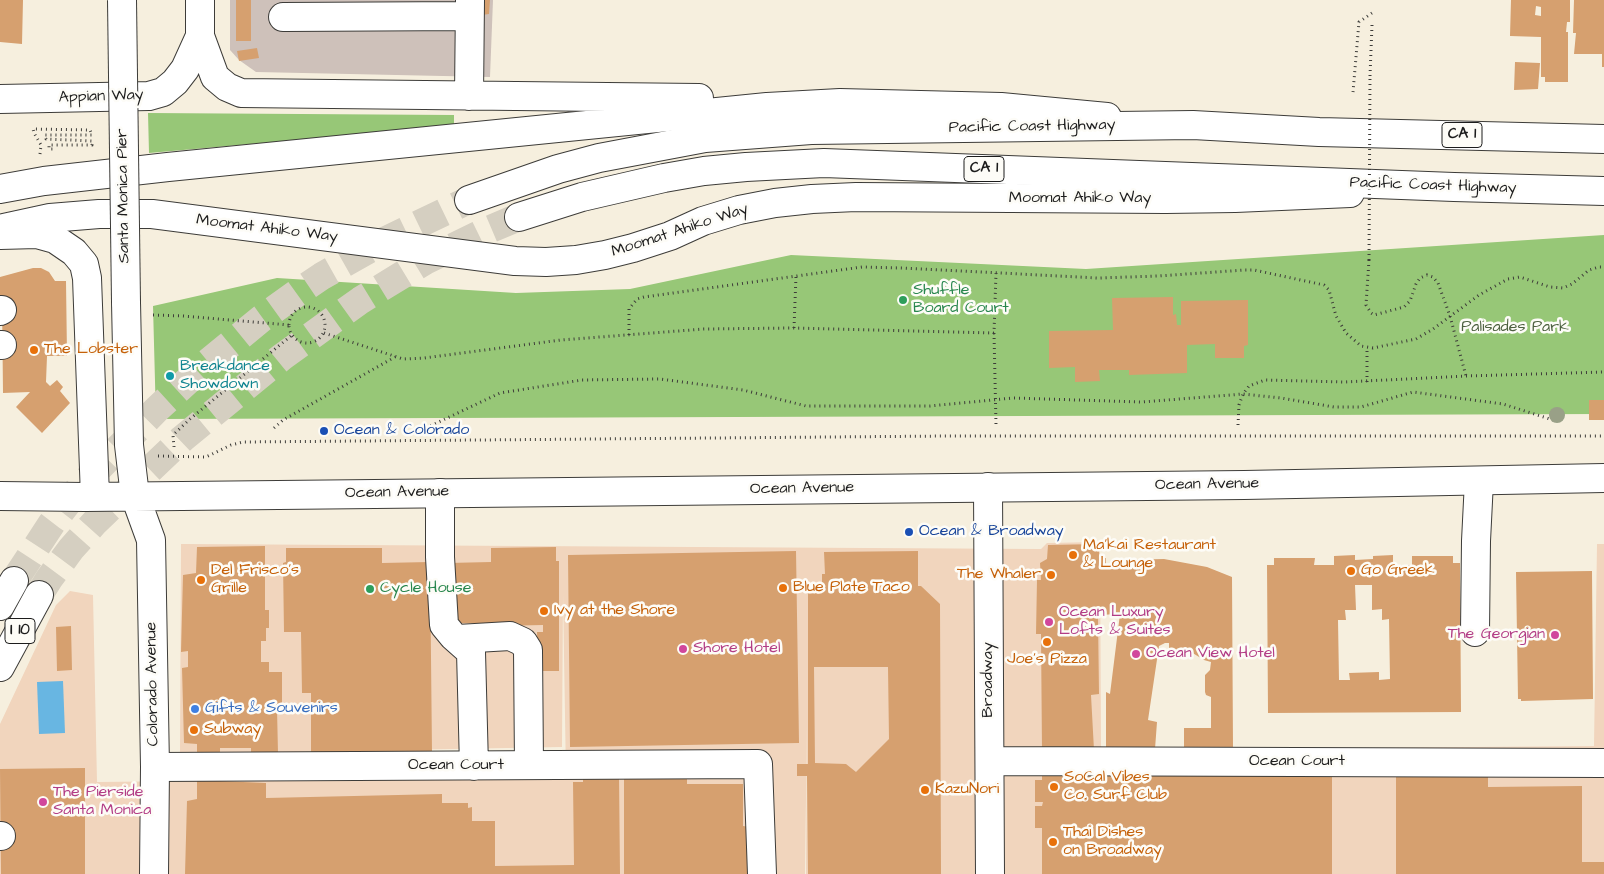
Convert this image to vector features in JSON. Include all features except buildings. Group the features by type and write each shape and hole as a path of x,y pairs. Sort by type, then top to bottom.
{"main road":[{"name":"Santa Monica Pier","path":"122,0 130,457"},
{"path":"200,0 200,36 215,77 227,87 241,93 687,98 1018,108 1193,126"},
{"path":"283,16 470,8 469,96"},
{"name":"Appian Way","path":"0,98 149,96 163,92 175,82 185,69 200,36"},
{"path":"0,190 44,181 168,167 688,114 840,103"},
{"name":"Pacific Coast Highway","path":"469,200 558,169 600,158 705,138 810,130 1193,126 1319,132 1604,139"},
{"name":"Pacific Coast Highway","path":"519,217 582,197 664,178 704,171 746,167 824,163 1604,191"},
{"name":"Moomat Ahiko Way","path":"0,229 50,218 99,214 152,214 515,261 546,262 576,260 605,255 670,236 704,221 739,210 775,203 812,199 856,197 1235,198 1454,187"},
{"path":"0,234 37,234 55,239 74,252 84,264 87,278 95,497"},
{"name":"Colorado Avenue","path":"130,457 135,496 151,540 155,767 154,874"},
{"name":"Ocean Avenue","path":"0,496 95,497 1234,485 1604,478"},
{"path":"1475,632 1479,481"},
{"name":"Broadway","path":"988,487 990,874"},
{"path":"440,493 440,557 444,624 472,652 474,766"},
{"name":"I 10","path":"0,606 14,581"},
{"name":"I 10","path":"0,666 39,595"},
{"path":"458,640 510,636 523,642 528,650 529,765"},
{"name":"Ocean Court","path":"990,762 1604,763"},
{"name":"Ocean Court","path":"155,767 758,764 762,874"}],"path":[{"path":"1353,92 1359,22 1372,12"},
{"path":"1372,25 1366,305 1374,315 1404,307 1410,301 1418,281 1427,275 1433,277 1438,283 1450,316 1466,376"},
{"path":"38,160 40,145 34,129 90,130 92,135 45,135 46,140 92,141 92,145 49,145 49,149 75,150"},
{"path":"629,335 629,309 637,299 845,269 876,267 1098,278 1254,270 1319,283 1329,290 1336,316 1346,334 1357,344 1367,348 1380,348 1416,339 1433,330 1479,295 1508,279 1520,276 1550,287 1563,288 1572,284 1589,270 1604,267"},
{"path":"996,273 994,333 996,425"},
{"path":"794,328 796,276"},
{"path":"309,307 314,308 323,316 326,327 324,333 316,341 306,344 300,342 292,335 289,325 290,319 297,310 309,307"},
{"path":"151,315 289,325"},
{"path":"324,333 403,359 424,358 561,340 704,329 794,328 994,333"},
{"path":"174,447 173,435 292,335"},
{"path":"1367,348 1367,382"},
{"path":"274,428 283,420 395,357"},
{"path":"1238,425 1239,405 1243,394 1254,383 1265,380 1367,382 1466,376 1604,372"},
{"path":"426,428 500,393 582,380 660,379 743,390 806,406 930,406 1013,398 1142,402 1243,394 1334,407 1361,407 1413,392 1503,404 1556,421"},
{"path":"130,457 206,457 231,445 243,442 938,436 1604,436"}],"shaded area":[{"path":"230,0 493,0 490,77 256,72 239,60 230,50"},
{"path":"1100,542 1101,750 1594,746 1597,544 1604,544 1604,874 806,874 807,722 805,874 0,874 0,724 56,605 70,591 93,595 97,782 566,777 563,593 562,747 180,754 181,544 1041,549 1047,543"}],"green space":[{"path":"148,113 454,115 454,126 149,153"},
{"name":"Palisades Park","path":"1604,235 1604,414 156,419 153,306 277,278 516,293 630,289 791,255 1086,269"}],"water":[{"path":"63,681 65,733 39,734 37,682"}],"tunnel":[{"path":"14,581 52,523 80,487 157,409 206,364 261,319 322,276 386,240 469,200"},
{"path":"39,595 71,549 95,522 182,439 282,357 361,300 425,261 519,217"}],"place":[{"name":"Shuffle Board Court","path":"903,300"},
{"name":"The Lobster","path":"34,350"},
{"name":"Breakdance Showdown","path":"170,376"},
{"name":"Ocean & Colorado","path":"324,431"},
{"name":"Ocean & Broadway","path":"909,532"},
{"name":"Ma'kai Restaurant & Lounge","path":"1073,555"},
{"name":"Go Greek","path":"1351,571"},
{"name":"The Whaler","path":"1051,575"},
{"name":"Del Frisco's Grille","path":"201,580"},
{"name":"Blue Plate Taco","path":"783,588"},
{"name":"Cycle House","path":"370,589"},
{"name":"Ivy at the Shore","path":"544,611"},
{"name":"Ocean Luxury Lofts & Suites","path":"1049,622"},
{"name":"The Georgian","path":"1555,635"},
{"name":"Joe's Pizza","path":"1047,642"},
{"name":"Shore Hotel","path":"683,649"},
{"name":"Ocean View Hotel","path":"1136,654"},
{"name":"Gifts & Souvenirs","path":"195,709"},
{"name":"Subway","path":"194,730"},
{"name":"SoCal Vibes Co. Surf Club","path":"1054,787"},
{"name":"KazuNori","path":"925,790"},
{"name":"The Pierside Santa Monica","path":"43,802"},
{"name":"Thai Dishes on Broadway","path":"1053,842"}]}
